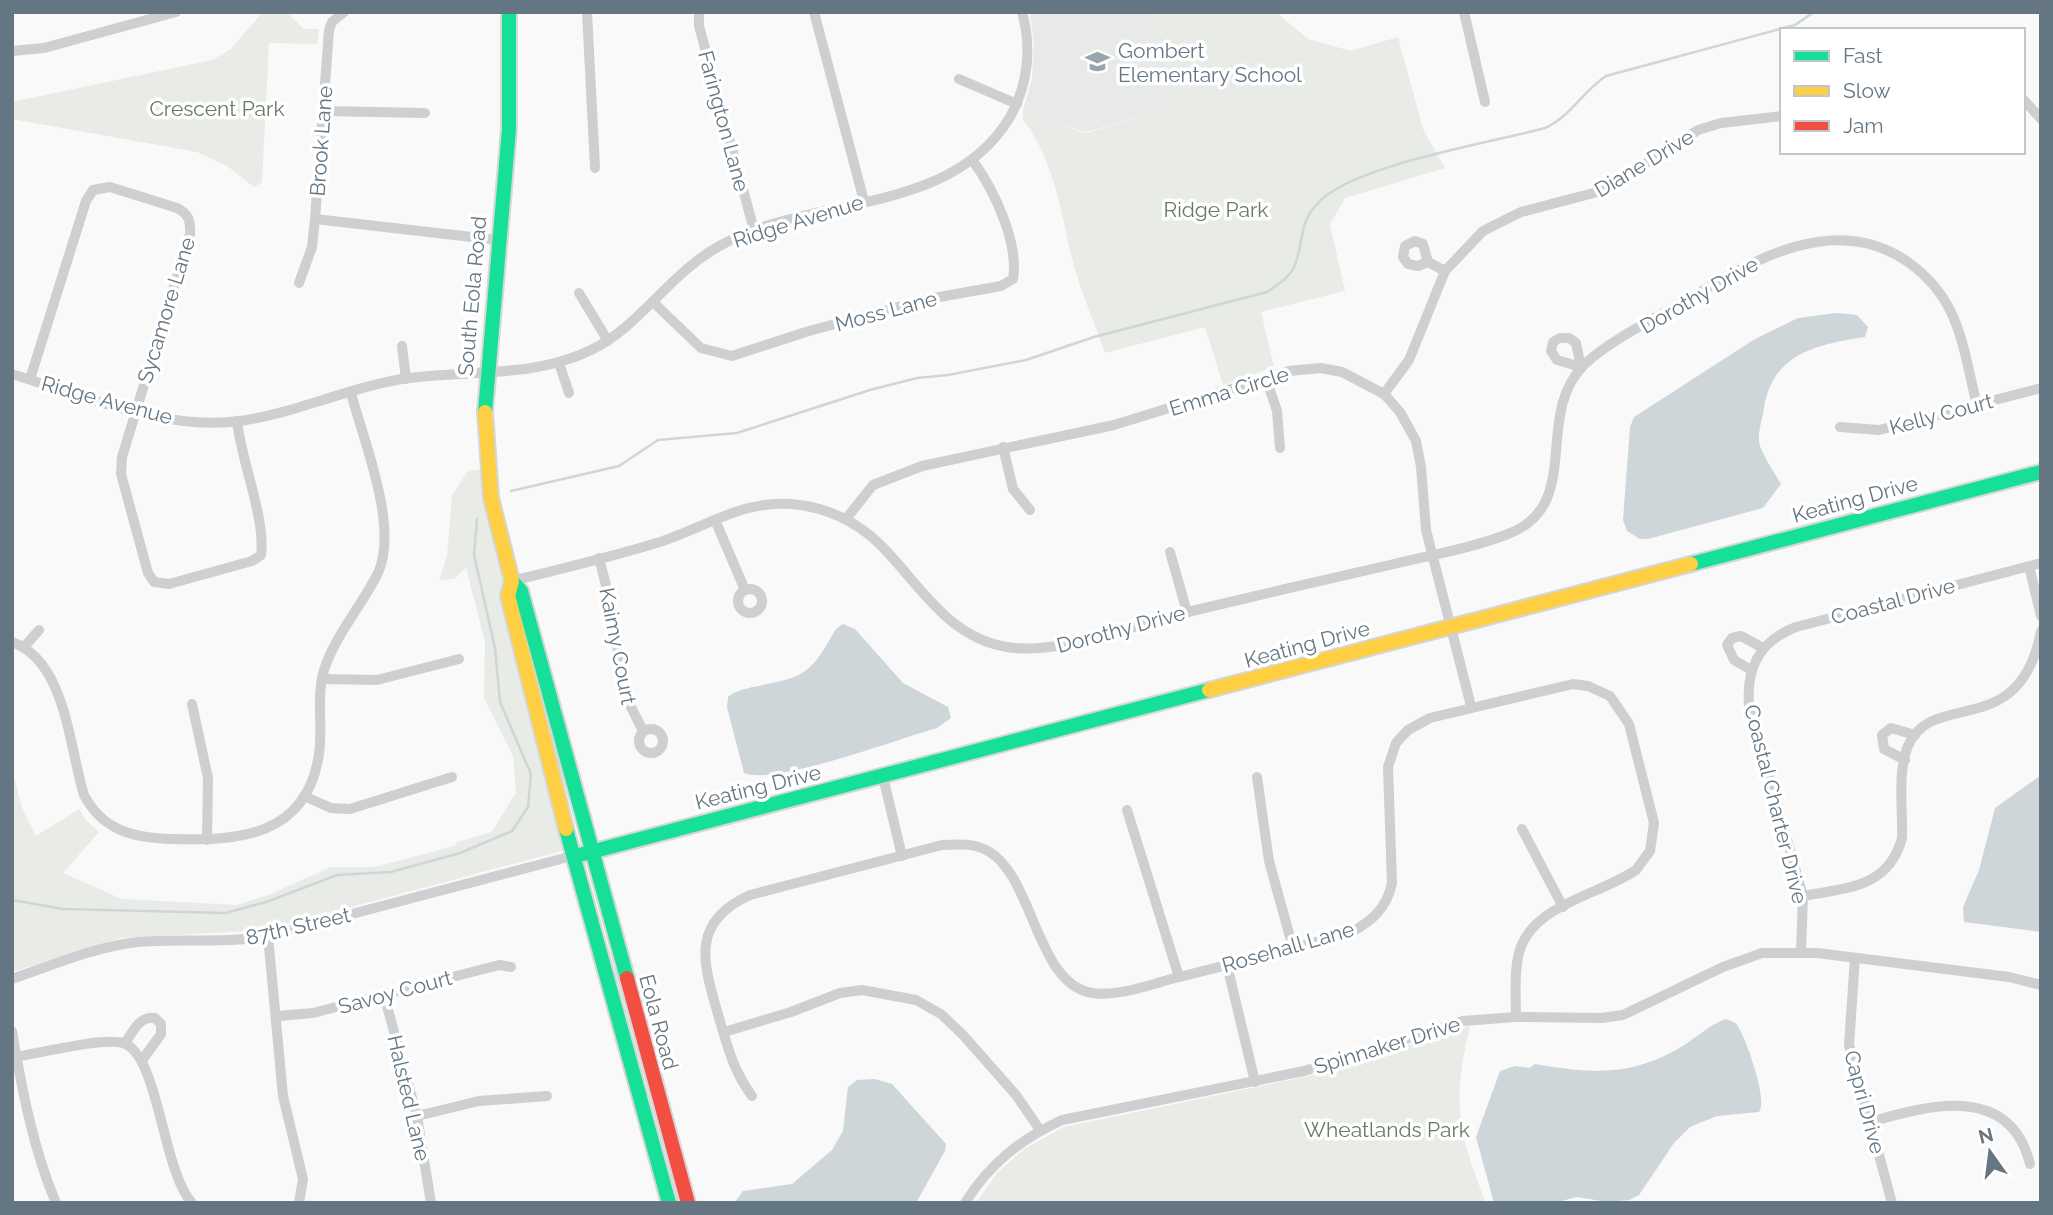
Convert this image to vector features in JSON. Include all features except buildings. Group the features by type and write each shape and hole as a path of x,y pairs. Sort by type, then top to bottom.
{"street":[{"path":"12,51 44,48 176,12"},
{"name":"Brook Lane","path":"344,12 328,30 315,219 498,240"},
{"name":"South Eola Road","path":"509,12 511,87 484,421 491,498 512,581 521,591 582,854"},
{"path":"587,12 595,168"},
{"name":"Farington Lane","path":"699,12 699,26 754,230"},
{"path":"814,12 864,201"},
{"name":"Ridge Avenue","path":"12,374 135,411 190,422 237,421 406,379 516,371 559,363 608,341 703,256 754,230 937,181 973,161 1001,132 1017,104 1027,65 1022,12"},
{"path":"1464,12 1485,102"},
{"path":"959,79 1017,104"},
{"path":"2025,101 2041,119"},
{"path":"323,111 425,113"},
{"name":"Diane Drive","path":"1384,394 1409,360 1445,271 1483,231 1508,217 1605,190 1678,141 1708,126 1780,116"},
{"name":"Moss Lane","path":"653,302 701,348 732,356 809,331 928,299 1000,286 1013,279 1015,267 995,192 973,161"},
{"name":"Sycamore Lane","path":"30,379 86,201 93,190 110,187 177,208 188,216 190,222 190,234 135,411"},
{"path":"299,283 312,247 315,219"},
{"name":"Dorothy Drive","path":"512,581 660,541 748,509 788,503 817,507 846,519 878,542 946,618 965,632 995,645 1035,650 1432,555 1510,534 1526,525 1545,504 1556,470 1559,408 1569,382 1581,367 1751,263 1812,242 1853,240 1894,253 1923,274 1940,294 1957,330 1977,405"},
{"path":"1428,262 1445,271"},
{"path":"579,293 608,341"},
{"path":"402,346 406,379"},
{"path":"559,363 569,393"},
{"name":"Emma Circle","path":"846,519 868,490 884,479 941,461 1126,422 1299,369 1321,368 1351,375 1384,394 1400,412 1416,441 1421,467 1424,521 1471,706"},
{"path":"1266,378 1277,411 1280,448"},
{"name":"Kelly Court","path":"1840,427 1879,430 2041,388"},
{"path":"12,642 41,660 52,678 84,795 98,815 121,832 136,837 233,840 264,831 282,818 304,796 319,754 322,679 328,660 378,573 387,539 384,518 351,393"},
{"path":"135,411 121,457 121,474 148,573 154,582 169,584 252,561 261,555 263,540 240,452 237,421"},
{"path":"1003,447 1013,489 1030,510"},
{"name":"Keating Drive","path":"582,854 2041,472"},
{"path":"715,520 745,590"},
{"path":"1170,552 1187,612"},
{"name":"Kaimy Court","path":"599,558 613,613 624,691 643,731"},
{"name":"Coastal Drive","path":"1756,658 1763,648 1783,632 1796,627 2041,563"},
{"path":"2029,566 2041,616"},
{"path":"24,647 39,630"},
{"path":"1803,896 1863,885 1883,873 1892,862 1902,838 1905,760 1915,735 1930,722 1991,705 2014,692 2032,658 2041,631"},
{"path":"1751,670 1734,660 1727,645 1731,638 1741,636 1763,648"},
{"name":"Coastal Charter Drive","path":"1756,658 1751,670 1749,705 1803,896 1801,951"},
{"path":"322,679 377,680 459,659"},
{"name":"Rosehall Lane","path":"752,1096 735,1074 704,957 712,925 734,903 750,895 902,856 959,844 973,845 995,856 1007,869 1055,962 1077,989 1114,993 1179,977 1350,933 1367,924 1381,911 1389,897 1392,883 1388,767 1390,755 1396,743 1417,724 1471,706 1573,684 1588,686 1610,696 1629,724 1654,823 1650,851 1644,862 1625,878 1542,919 1523,942 1518,957 1516,1017"},
{"path":"192,704 208,778 207,840"},
{"path":"1905,760 1884,749 1882,735 1888,729 1896,728 1915,735"},
{"path":"883,776 902,856"},
{"path":"304,796 331,808 350,809 452,777"},
{"path":"1257,777 1269,861 1293,948"},
{"path":"1127,810 1179,977"},
{"path":"1522,829 1563,908"},
{"name":"87th Street","path":"12,979 116,945 158,941 231,941 268,936 582,854"},
{"name":"Eola Road","path":"582,854 669,1203"},
{"name":"Eola Road","path":"582,854 688,1203"},
{"path":"268,936 278,1016 283,1096 303,1179 299,1203"},
{"name":"Spinnaker Drive","path":"965,1203 995,1163 1040,1130 1088,1113 1255,1082 1345,1059 1443,1026 1488,1017 1581,1019 1623,1015 1740,960 1762,953 1801,951 2009,977 2041,985"},
{"name":"Capri Drive","path":"1855,958 1849,1045 1892,1203"},
{"name":"Savoy Court","path":"278,1016 313,1013 499,965 511,967"},
{"path":"1227,965 1255,1082"},
{"path":"724,1032 791,1012 840,993 862,990 894,993 916,1000 941,1014 1016,1095 1040,1130"},
{"name":"Halsted Lane","path":"384,995 417,1116 431,1203"},
{"path":"125,1043 139,1023 147,1017 155,1018 161,1024 161,1034 143,1059"},
{"path":"12,1031 34,1136 56,1203"},
{"path":"16,1057 108,1042 125,1043 143,1059 172,1163 192,1203"},
{"path":"417,1116 479,1101 547,1097"},
{"path":"1870,1122 1933,1105 1973,1107 2010,1126 2027,1152 2030,1164"}],"shaded area":[{"name":"Gombert Elementary School","path":"1030,12 1151,12 1171,90 1170,101 1163,110 1086,132 1022,114 1032,79 1034,45"},
{"path":"1836,313 1857,315 1868,327 1865,337 1829,344 1798,356 1785,365 1767,394 1759,442 1781,484 1763,508 1648,539 1640,539 1627,531 1623,520 1630,427 1634,417 1755,339 1798,318"},
{"path":"843,624 855,629 903,683 948,707 951,718 937,728 808,767 782,773 744,773 727,707 728,697 742,690 802,673 817,659 836,629"},
{"path":"2041,775 2041,932 1964,922 1963,907 1979,870 1995,808"},
{"path":"1726,1019 1734,1022 1743,1035 1759,1084 1759,1112 1717,1116 1690,1127 1674,1143 1639,1195 1629,1200 1607,1202 1577,1197 1554,1203 1494,1203 1476,1137 1500,1071 1515,1066 1529,1068 1535,1064 1590,1071 1624,1069 1658,1059"},
{"path":"875,1079 892,1084 946,1144 945,1151 916,1203 734,1203 743,1191 792,1184 832,1150 843,1131 848,1087 857,1080"}],"green space":[{"name":"Crescent Park","path":"263,12 286,12 304,29 319,29 317,44 269,43 262,182 254,187 227,166 197,152 12,119 12,102 212,60 231,49"},
{"name":"Ridge Park","path":"1151,12 1276,12 1308,39 1351,51 1398,37 1423,129 1445,168 1345,198 1330,224 1345,291 1261,312 1274,367 1223,385 1205,327 1105,353 1077,277 1050,170 1022,118 1025,114 1086,133 1163,110 1170,101 1171,90"},
{"path":"480,469 569,849 265,930 121,938 12,972 12,769 22,808 36,836 79,809 99,832 63,873 122,899 237,905 271,894 331,867 375,867 454,846 458,842 492,832 516,792 513,756 484,698 485,642 466,568 454,579 439,580 447,556 452,496 467,472"},
{"path":"601,925 627,1006 682,1203 675,1203"},
{"name":"Wheatlands Park","path":"1470,1026 1461,1076 1460,1116 1463,1135 1486,1203 976,1203 997,1173 1024,1149 1064,1127 1309,1076"}],"waterway":[{"path":"1784,28 1795,25 1814,12"},
{"path":"511,491 619,466 658,440 737,433 870,390 917,378 1026,360 1094,337 1267,292 1292,271 1304,226 1311,211 1335,189 1360,177 1424,157 1545,128 1562,117 1606,76 1780,29"},
{"path":"12,900 63,909 226,913 269,901 337,875 391,872 460,853 512,831 528,807 531,774 500,702 495,648 474,555 477,519"}],"traffic: fast":[{"path":"485,412 509,129 509,12"},
{"path":"1691,564 2041,472"},
{"path":"512,581 521,591 627,978"},
{"path":"583,854 1209,690"},
{"path":"566,829 669,1203"}],"traffic: slow":[{"path":"485,412 491,498 512,581 508,596 566,829"},
{"path":"1209,690 1691,564"}],"traffic: jam":[{"path":"627,978 688,1203"}],"place":[{"name":"Gombert Elementary School","path":"1098,62"}]}
